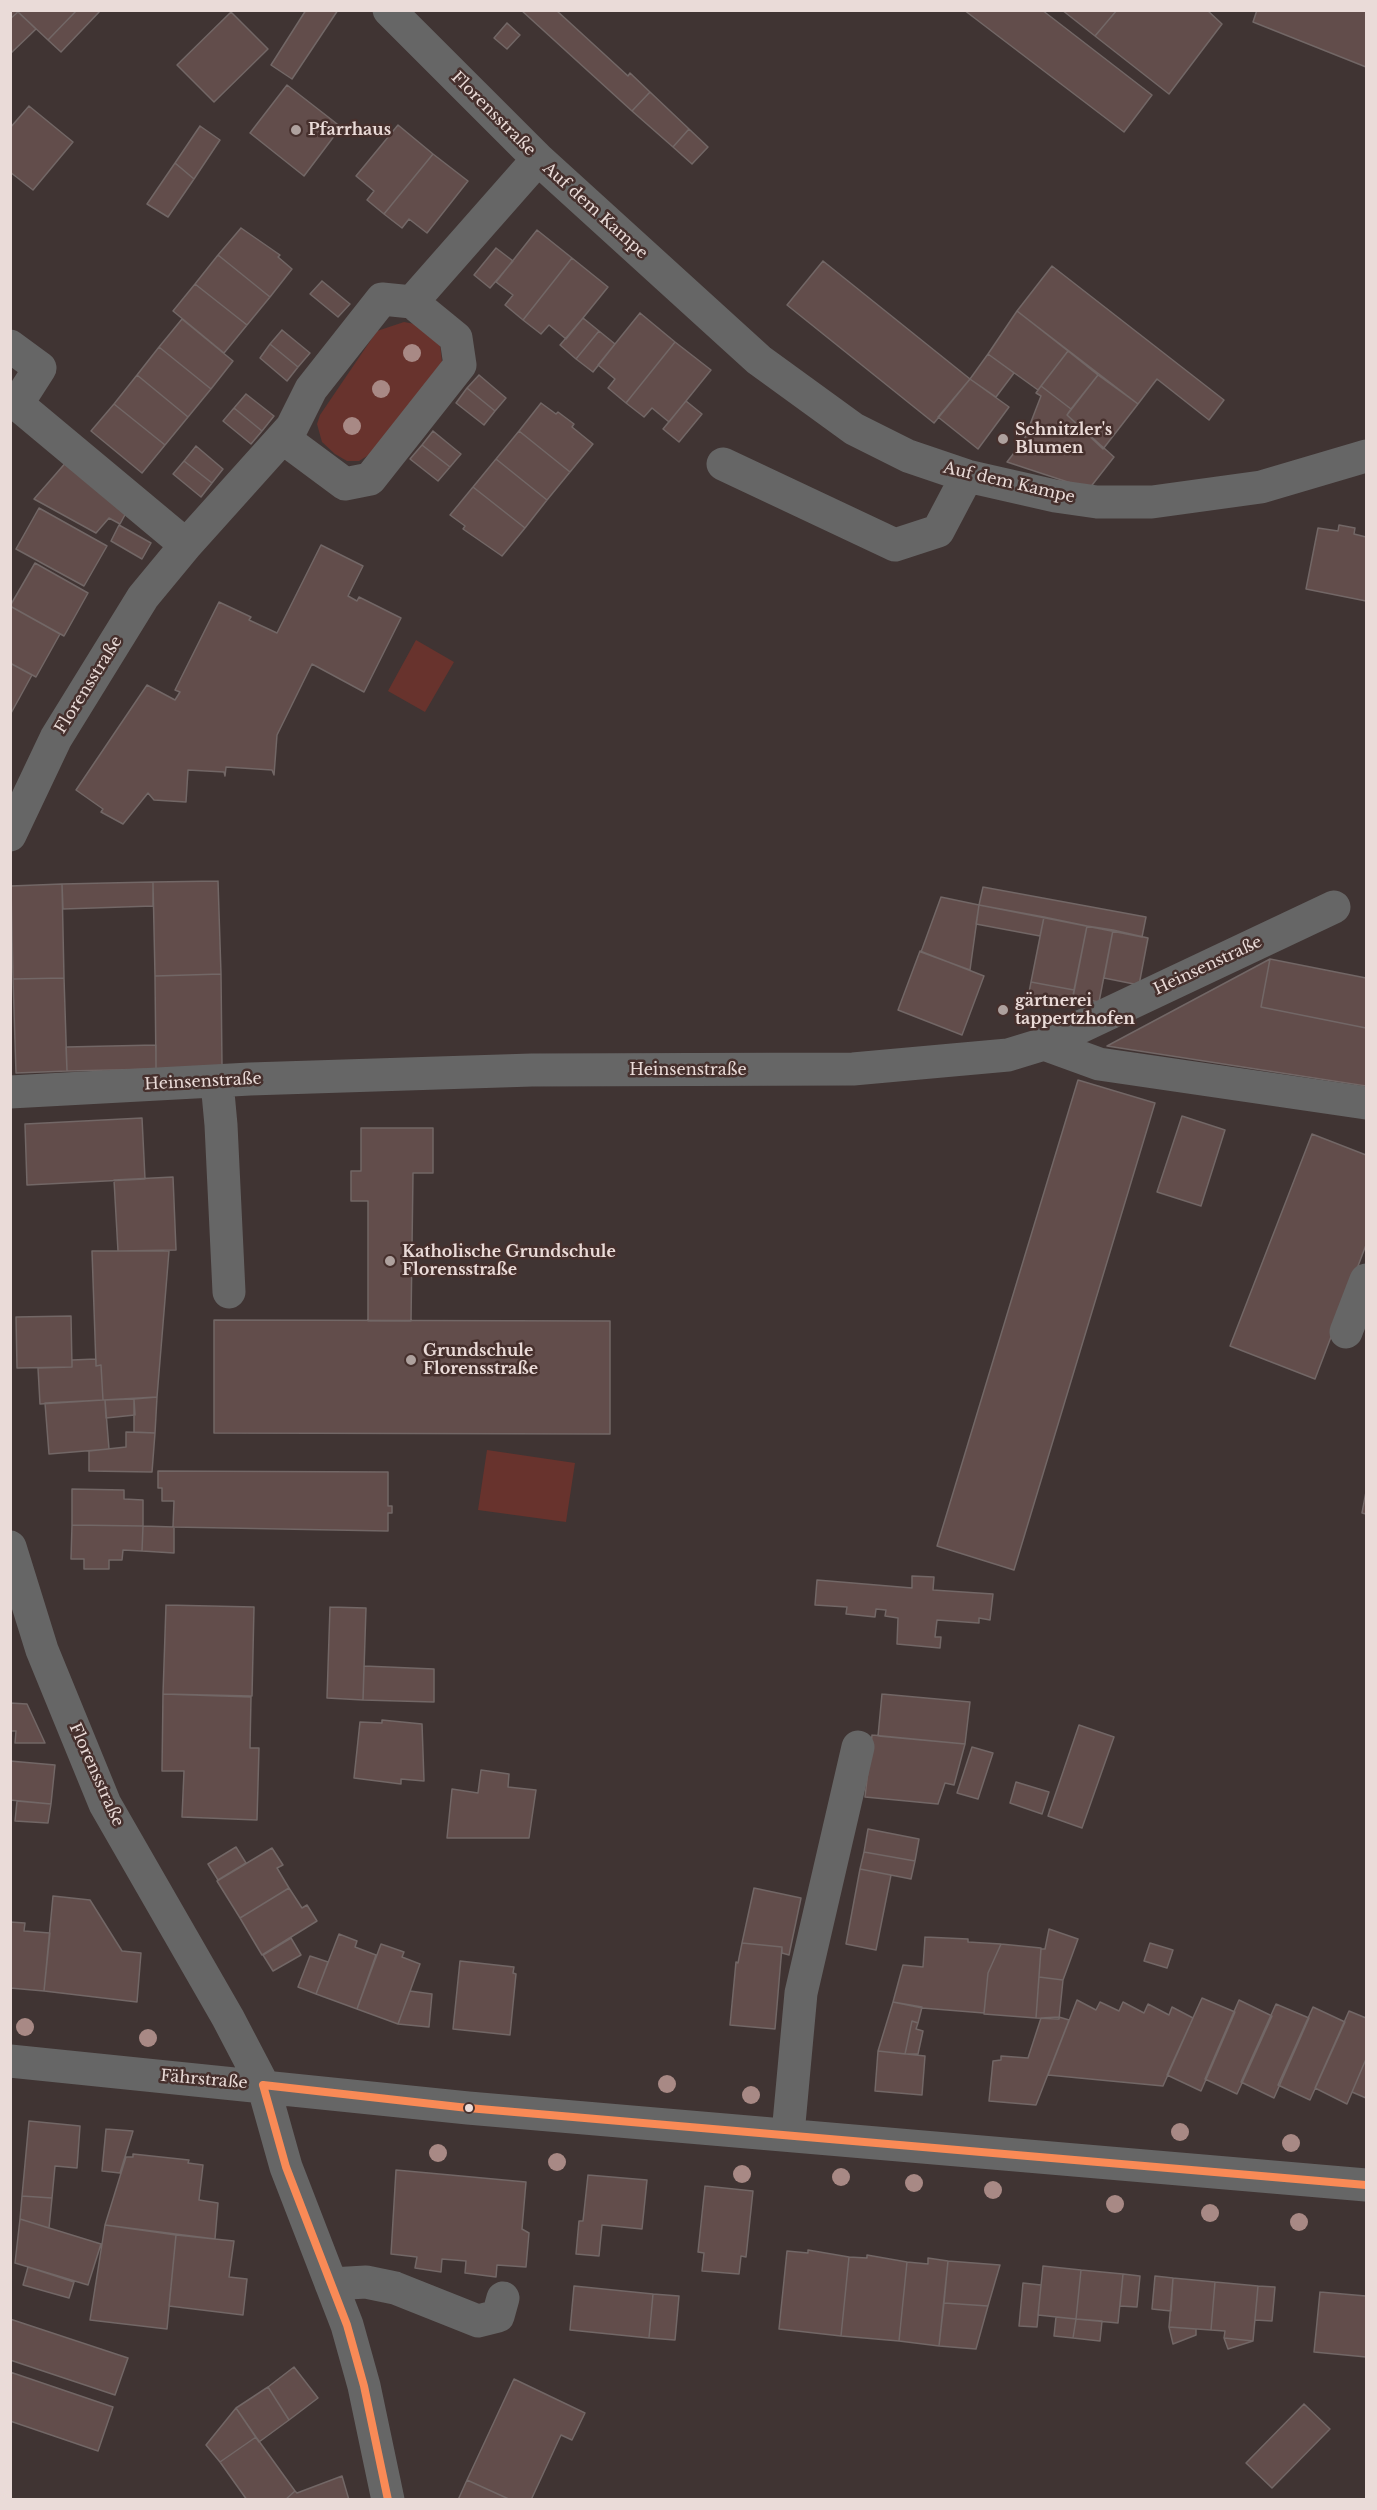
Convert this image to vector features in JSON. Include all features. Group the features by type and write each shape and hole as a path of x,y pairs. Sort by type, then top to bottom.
{"street":[{"name":"Florensstraße","path":"10,835 56,738 143,597 186,545 292,427 311,388 382,299 412,302 538,159 388,10"},
{"name":"Auf dem Kampe","path":"538,159 759,360 854,429 908,456 968,476 1055,496 1097,502 1152,502 1261,487 1366,456"},
{"path":"283,438 345,483 370,478 460,365 456,338 412,302"},
{"path":"10,346 40,368 17,404 186,545"},
{"path":"723,465 896,545 939,531 968,476"},
{"name":"Heinsenstraße","path":"10,1092 532,1070 853,1069 1008,1055 1044,1044 1334,907"},
{"path":"1044,1044 1099,1064 1366,1103"},
{"path":"217,1082 229,1292"},
{"path":"1346,1332 1366,1280"},
{"name":"Florensstraße","path":"10,1546 42,1650 105,1804 228,2018 263,2085 286,2167 331,2284 364,2386 388,2499"},
{"path":"788,2134 801,1993 858,1747"},
{"name":"Fährstraße","path":"10,2061 263,2085 468,2108 1366,2185"},
{"path":"331,2284 366,2282 395,2288 478,2320 498,2316 503,2298"}],"shaded area":[{"path":"404,322 415,324 440,344 442,362 372,453 359,461 347,461 322,442 317,424 320,415 377,331"},
{"path":"416,640 454,662 425,712 388,691"},
{"path":"487,1450 575,1463 566,1522 478,1510"}],"building":[{"path":"10,10 18,12 10,19"},
{"path":"16,10 77,10 48,40"},
{"path":"77,10 101,10 61,52 48,40"},
{"path":"306,10 338,10 292,79 271,65"},
{"path":"521,10 556,10 628,76 630,73 650,92 632,111"},
{"path":"964,10 1042,10 1152,95 1124,132"},
{"path":"1062,10 1117,10 1095,36"},
{"path":"1117,10 1207,10 1222,24 1169,94 1095,36"},
{"path":"1257,10 1366,10 1366,67 1253,22"},
{"path":"18,12 36,29 10,54 10,19"},
{"path":"231,12 268,49 214,102 177,65"},
{"path":"507,23 520,35 507,49 494,38"},
{"name":"Pfarrhaus","path":"287,85 341,127 304,176 250,133"},
{"path":"650,92 689,129 673,147 632,111"},
{"path":"29,106 73,142 33,190 10,172 10,128"},
{"path":"398,125 433,154 384,214 367,200 374,191 356,176"},
{"path":"200,126 220,140 194,179 175,163"},
{"path":"689,129 708,147 692,164 673,147"},
{"path":"433,154 468,181 427,233 409,219 402,228 384,214"},
{"path":"175,163 194,179 168,217 147,204"},
{"path":"241,228 280,255 278,257 292,269 270,297 218,255"},
{"path":"537,230 572,258 523,320 505,305 513,295 496,282"},
{"path":"496,248 513,261 490,288 474,275"},
{"path":"218,255 270,297 247,325 195,284"},
{"path":"572,258 608,287 566,339 549,325 541,334 523,320"},
{"path":"823,261 970,379 934,423 787,305"},
{"path":"1052,266 1224,400 1209,420 1157,379 1138,404 1017,311"},
{"path":"322,281 350,304 338,317 310,294"},
{"path":"195,284 247,325 224,353 173,311"},
{"path":"1017,311 1068,351 1038,390 988,354"},
{"path":"640,313 675,342 626,403 608,388 615,379 598,365"},
{"path":"583,318 599,331 576,359 560,345"},
{"path":"182,319 233,361 211,389 159,347"},
{"path":"282,330 310,353 298,367 270,344"},
{"path":"599,331 615,344 593,372 576,359"},
{"path":"675,342 711,370 669,422 652,408 644,417 626,403"},
{"path":"270,344 298,367 287,381 260,358"},
{"path":"159,347 211,389 188,417 137,375"},
{"path":"1068,351 1098,375 1071,409 1041,386"},
{"path":"988,354 1014,373 996,397 970,379"},
{"path":"137,375 188,417 165,445 114,404"},
{"path":"479,375 506,398 495,411 467,388"},
{"path":"1098,375 1138,404 1103,449 1067,415"},
{"path":"970,379 1009,407 978,449 938,417"},
{"path":"1041,386 1071,409 1067,415 1114,457 1089,489 1007,462 1024,440 1041,396 1036,393"},
{"path":"467,388 495,411 484,425 456,403"},
{"path":"246,394 274,416 262,431 234,408"},
{"path":"686,401 702,414 679,442 663,429"},
{"path":"541,403 574,424 572,427 593,444 570,472 519,431"},
{"path":"114,404 165,445 142,473 91,431"},
{"path":"234,408 262,431 251,444 223,421"},
{"path":"433,431 461,454 450,467 422,445"},
{"path":"519,431 570,472 547,500 496,459"},
{"path":"422,445 450,467 438,481 410,459"},
{"path":"196,446 223,469 212,483 184,461"},
{"path":"496,459 547,500 525,528 473,487"},
{"path":"68,460 127,511 120,524 109,518 96,533 34,499"},
{"path":"184,461 212,483 201,497 173,474"},
{"path":"473,487 525,528 502,556 463,529 465,526 450,515"},
{"path":"39,508 107,546 84,586 16,549"},
{"path":"119,525 151,543 142,559 111,541"},
{"path":"1339,525 1355,528 1354,534 1366,537 1366,601 1306,589 1318,528 1338,531"},
{"path":"321,545 363,566 348,596 357,601 359,597 401,618 364,692 312,664 277,735 274,775 272,770 226,767 225,776 224,772 188,770 186,802 154,800 148,793 123,824 101,812 103,809 76,790 147,685 175,700 180,692 175,690 219,602 251,617 249,620 277,633"},
{"path":"35,563 88,593 64,636 10,606"},
{"path":"10,606 60,634 36,677 10,663"},
{"path":"10,663 32,675 10,715"},
{"path":"218,881 221,974 155,976 153,882"},
{"path":"153,882 153,906 63,909 62,884"},
{"path":"62,884 64,978 13,979 11,886"},
{"path":"983,887 1146,917 1142,937 979,905"},
{"path":"941,897 979,905 970,970 921,952"},
{"path":"979,905 1044,917 1040,936 976,924"},
{"path":"1044,917 1087,926 1074,990 1031,982"},
{"path":"1087,926 1113,930 1099,1002 1073,997"},
{"path":"1113,930 1148,938 1139,985 1104,978"},
{"path":"920,951 984,976 962,1035 898,1010"},
{"path":"1270,959 1261,1007 1366,1028 1366,1086 1107,1046"},
{"path":"1270,959 1366,978 1366,1028 1261,1007"},
{"path":"221,974 222,1067 156,1069 155,976"},
{"path":"64,978 67,1071 16,1073 13,979"},
{"path":"1031,982 1074,990 1071,1006 1028,998"},
{"path":"156,1045 156,1069 67,1071 66,1047"},
{"path":"1078,1080 1155,1103 1014,1570 937,1546"},
{"path":"1182,1116 1225,1130 1201,1206 1157,1192"},
{"path":"142,1118 145,1179 27,1185 25,1124"},
{"name":"Katholische Grundschule Florensstraße","path":"361,1128 433,1128 433,1173 413,1173 411,1321 368,1321 368,1201 351,1201 351,1171 361,1171"},
{"path":"1312,1134 1366,1155 1366,1245 1315,1379 1230,1346"},
{"path":"173,1177 176,1250 118,1251 114,1180"},
{"path":"92,1251 169,1251 157,1397 103,1400 101,1365 96,1366"},
{"path":"71,1316 72,1367 17,1368 16,1317"},
{"path":"214,1320 610,1321 610,1434 214,1433"},
{"path":"96,1359 96,1366 101,1365 103,1400 40,1404 38,1368 72,1367 72,1360"},
{"path":"157,1397 155,1433 134,1432 134,1399"},
{"path":"134,1399 135,1415 106,1418 105,1400"},
{"path":"105,1400 109,1449 49,1454 45,1403"},
{"path":"126,1432 155,1433 152,1472 89,1471 89,1451 126,1447"},
{"path":"158,1471 388,1472 388,1506 392,1506 392,1513 388,1513 388,1531 173,1527 174,1501 162,1501 162,1488 158,1488"},
{"path":"72,1489 124,1490 124,1499 143,1500 143,1526 72,1525"},
{"path":"1366,1492 1366,1514 1362,1513"},
{"path":"72,1525 143,1526 142,1551 123,1550 122,1560 109,1560 109,1569 84,1569 84,1559 71,1559"},
{"path":"143,1526 174,1527 174,1553 142,1551"},
{"path":"912,1576 934,1577 933,1590 993,1594 990,1620 979,1618 979,1623 937,1620 935,1637 941,1637 940,1648 897,1644 898,1618 885,1616 886,1610 876,1609 875,1617 846,1614 847,1607 815,1605 817,1580 912,1588"},
{"path":"166,1605 254,1607 252,1696 163,1694"},
{"path":"330,1607 366,1608 363,1700 327,1698"},
{"path":"364,1666 434,1669 434,1702 363,1700"},
{"path":"163,1694 251,1697 250,1748 259,1748 257,1820 182,1817 184,1771 162,1771"},
{"path":"882,1694 970,1702 965,1744 878,1736"},
{"path":"10,1703 27,1704 45,1743 15,1743 16,1731 10,1731"},
{"path":"382,1720 422,1724 424,1781 401,1779 401,1784 354,1778 360,1722 382,1723"},
{"path":"1079,1725 1114,1737 1082,1828 1048,1816"},
{"path":"872,1735 965,1744 954,1785 945,1783 938,1804 865,1797"},
{"path":"972,1747 993,1753 978,1799 957,1793"},
{"path":"10,1761 55,1765 51,1804 10,1800"},
{"path":"481,1770 509,1774 508,1787 536,1790 529,1838 447,1838 452,1789 478,1793"},
{"path":"1016,1782 1049,1792 1042,1814 1010,1803"},
{"path":"17,1801 51,1804 48,1823 15,1821"},
{"path":"868,1829 919,1839 915,1861 864,1852"},
{"path":"236,1847 246,1863 218,1880 208,1864"},
{"path":"272,1848 283,1865 277,1868 289,1888 240,1918 217,1881"},
{"path":"864,1852 915,1861 911,1879 860,1869"},
{"path":"860,1869 891,1875 876,1950 846,1944"},
{"path":"289,1888 302,1908 307,1905 317,1921 262,1955 240,1918"},
{"path":"754,1888 801,1898 789,1955 782,1953 782,1947 742,1943"},
{"path":"53,1896 90,1900 122,1951 141,1953 137,2002 44,1991"},
{"path":"10,1922 25,1923 24,1931 50,1933 44,1991 10,1988"},
{"path":"1049,1929 1078,1939 1063,1980 1039,1977 1041,1949 1045,1949"},
{"path":"339,1934 357,1941 355,1947 376,1955 357,2009 316,1994"},
{"path":"925,1937 968,1939 968,1942 1001,1944 988,1973 984,2013 922,2008 893,2002 903,1965 923,1967"},
{"path":"291,1938 301,1955 273,1971 263,1955"},
{"path":"742,1943 782,1947 775,2029 730,2025 736,1962 738,1963"},
{"path":"1150,1943 1173,1950 1167,1968 1144,1961"},
{"path":"381,1944 404,1952 402,1957 420,1964 398,2024 357,2009"},
{"path":"1001,1944 1041,1948 1036,2018 984,2014 988,1973"},
{"path":"310,1956 328,1962 316,1994 298,1987"},
{"path":"460,1961 514,1967 513,1973 516,1974 510,2035 453,2029"},
{"path":"1039,1977 1063,1980 1059,2019 1036,2018"},
{"path":"410,1991 432,1994 429,2027 398,2024"},
{"path":"1202,1998 1235,2012 1201,2091 1167,2075"},
{"path":"1077,2000 1096,2010 1100,2002 1119,2011 1123,2002 1144,2013 1148,2004 1169,2015 1172,2007 1193,2018 1163,2086 1048,2075"},
{"path":"1239,2000 1272,2016 1237,2094 1205,2079"},
{"path":"893,2002 922,2007 918,2023 912,2021 905,2054 878,2051"},
{"path":"1276,2004 1309,2018 1274,2098 1241,2082"},
{"path":"1313,2007 1345,2022 1310,2100 1278,2085"},
{"path":"1349,2011 1366,2018 1366,2059 1347,2104 1315,2088"},
{"path":"1059,2017 1069,2020 1036,2105 989,2101 993,2061 1001,2060 1001,2056 1028,2058 1041,2018"},
{"path":"912,2021 918,2023 916,2029 923,2031 918,2054 905,2054"},
{"path":"878,2051 925,2056 922,2095 875,2091"},
{"path":"1366,2059 1366,2098 1352,2092"},
{"path":"29,2121 80,2126 77,2168 55,2166 52,2198 22,2196"},
{"path":"106,2129 133,2131 120,2173 102,2171"},
{"path":"133,2154 189,2160 188,2163 203,2165 199,2200 218,2203 215,2239 105,2225 126,2157 133,2157"},
{"path":"396,2170 526,2182 522,2229 529,2233 526,2267 497,2265 496,2277 465,2273 466,2261 442,2259 441,2272 415,2268 417,2257 391,2254"},
{"path":"588,2175 647,2180 642,2229 602,2225 599,2256 576,2254 579,2221 583,2221"},
{"path":"705,2186 753,2191 746,2257 741,2256 739,2274 702,2271 704,2253 698,2252"},
{"path":"22,2196 52,2198 49,2228 20,2219"},
{"path":"20,2219 101,2244 88,2285 15,2263"},
{"path":"105,2225 176,2235 167,2329 90,2320"},
{"path":"176,2235 234,2241 229,2277 247,2279 243,2315 169,2306"},
{"path":"808,2250 849,2257 841,2336 779,2329 787,2251 808,2253"},
{"path":"867,2255 907,2262 899,2341 841,2336 849,2257 867,2258"},
{"path":"928,2258 948,2261 939,2346 899,2341 907,2262 928,2264"},
{"path":"948,2261 1000,2265 988,2306 944,2303"},
{"path":"1043,2266 1081,2270 1076,2319 1038,2315"},
{"path":"28,2267 74,2282 69,2298 23,2285"},
{"path":"1081,2270 1123,2274 1118,2323 1076,2319"},
{"path":"1123,2274 1140,2276 1137,2307 1120,2306"},
{"path":"1155,2276 1173,2278 1171,2311 1152,2309"},
{"path":"1173,2278 1215,2282 1211,2330 1169,2327"},
{"path":"1215,2282 1258,2286 1253,2341 1224,2338 1225,2331 1211,2330"},
{"path":"1023,2283 1041,2285 1037,2327 1019,2326"},
{"path":"574,2286 653,2294 649,2338 570,2330"},
{"path":"1258,2286 1275,2287 1272,2321 1255,2320"},
{"path":"1320,2292 1366,2296 1366,2357 1314,2352"},
{"path":"653,2294 679,2296 675,2340 649,2338"},
{"path":"944,2303 988,2306 976,2349 939,2346"},
{"path":"1056,2317 1076,2319 1073,2338 1054,2336"},
{"path":"10,2319 128,2358 115,2395 10,2360"},
{"path":"1076,2319 1102,2321 1100,2341 1073,2338"},
{"path":"1169,2327 1196,2329 1196,2335 1173,2344"},
{"path":"1224,2338 1253,2341 1228,2349"},
{"path":"294,2367 318,2398 289,2420 268,2387"},
{"path":"10,2372 113,2407 98,2451 10,2421"},
{"path":"514,2379 585,2413 572,2440 561,2435 531,2500 511,2500 467,2480"},
{"path":"268,2387 289,2420 259,2442 236,2408"},
{"path":"1304,2404 1330,2429 1272,2488 1246,2463"},
{"path":"236,2408 256,2437 220,2462 206,2445"},
{"path":"256,2437 295,2491 285,2500 247,2500 220,2462"},
{"path":"342,2476 349,2500 285,2500 295,2491 297,2493"},
{"path":"467,2480 511,2500 458,2500"}],"transit line":[{"path":"263,2085 468,2108 1366,2185"},
{"path":"263,2085 286,2167 347,2325 364,2386 388,2500"}],"place":[{"name":"Pfarrhaus","path":"296,130"},
{"name":"Schnitzler's Blumen","path":"1003,439"},
{"name":"gärtnerei tappertzhofen","path":"1003,1010"},
{"name":"Katholische Grundschule Florensstraße","path":"390,1261"},
{"name":"Grundschule Florensstraße","path":"411,1360"}]}
